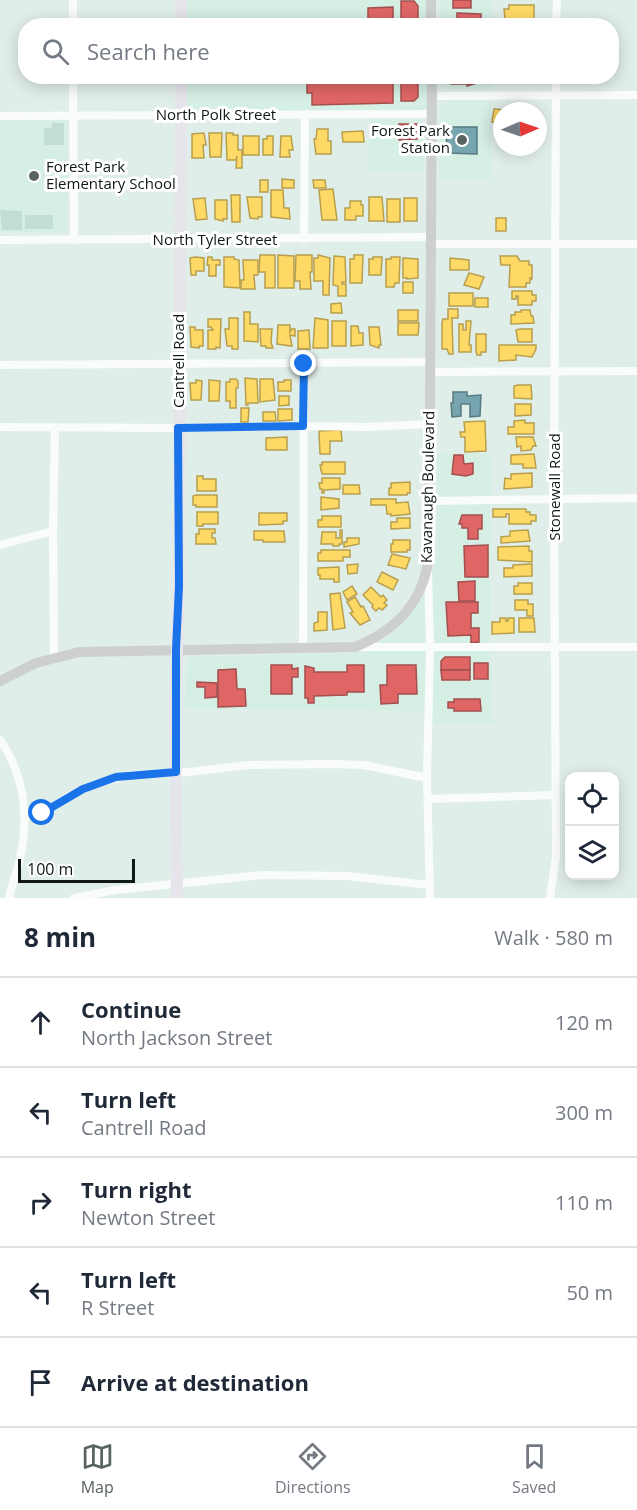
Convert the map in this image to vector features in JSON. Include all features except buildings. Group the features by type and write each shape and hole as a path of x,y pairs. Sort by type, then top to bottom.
{"main road":[{"path":"181,0 181,18"},
{"name":"Cantrell Road","path":"177,898 176,649 179,586 181,84"}],"street":[{"path":"73,0 73,18"},
{"path":"431,0 431,18"},
{"path":"556,0 556,18"},
{"path":"73,84 74,240"},
{"name":"Kavanaugh Boulevard","path":"0,681 22,669 54,657 79,652 355,647 380,635 402,618 417,597 428,568 432,84"},
{"name":"Stonewall Road","path":"550,898 556,857 554,372 556,84"},
{"path":"432,96 637,95"},
{"name":"North Polk Street","path":"0,116 432,114"},
{"path":"304,239 305,116"},
{"name":"North Tyler Street","path":"0,240 304,239 637,244"},
{"path":"303,649 304,364"},
{"path":"0,365 304,364 554,372 637,371"},
{"path":"0,427 367,427 429,423"},
{"path":"54,657 55,428"},
{"path":"430,501 637,498"},
{"path":"0,545 53,531"},
{"path":"428,568 429,898"},
{"path":"355,647 637,647"},
{"path":"0,740 16,771 26,817 21,853 9,898"},
{"path":"26,817 42,813 83,789 116,777 248,765 332,764 364,765 427,778"},
{"path":"428,799 555,795"},
{"path":"74,898 103,891 262,874 347,876 429,885"}],"shaded area":[{"path":"181,0 431,0 431,18 181,18"},
{"path":"440,0 492,0 492,18 440,18"},
{"path":"181,84 432,84 432,114 181,116"},
{"path":"442,84 492,84 492,89 448,89"},
{"path":"491,100 491,180 439,180 440,107 447,101"},
{"path":"370,119 419,119 424,125 424,171 368,171"},
{"name":"Forest Park Elementary School","path":"0,120 68,120 67,232 0,232"},
{"path":"52,123 64,123 64,145 44,145 44,128 52,128"},
{"path":"0,210 22,211 22,230 2,230"},
{"path":"25,215 53,215 53,229 25,229"},
{"path":"491,453 490,642 493,724 433,725 432,711 185,709 187,663 193,657 362,653 395,632 422,598 434,569 437,549 436,454"}],"place":[{"name":"Forest Park Station","path":"462,140"},
{"name":"Forest Park Elementary School","path":"34,176"}],"route":[{"path":"42,813 83,789 116,777 176,772 175,706 179,586 178,428 303,426 304,364"}]}
